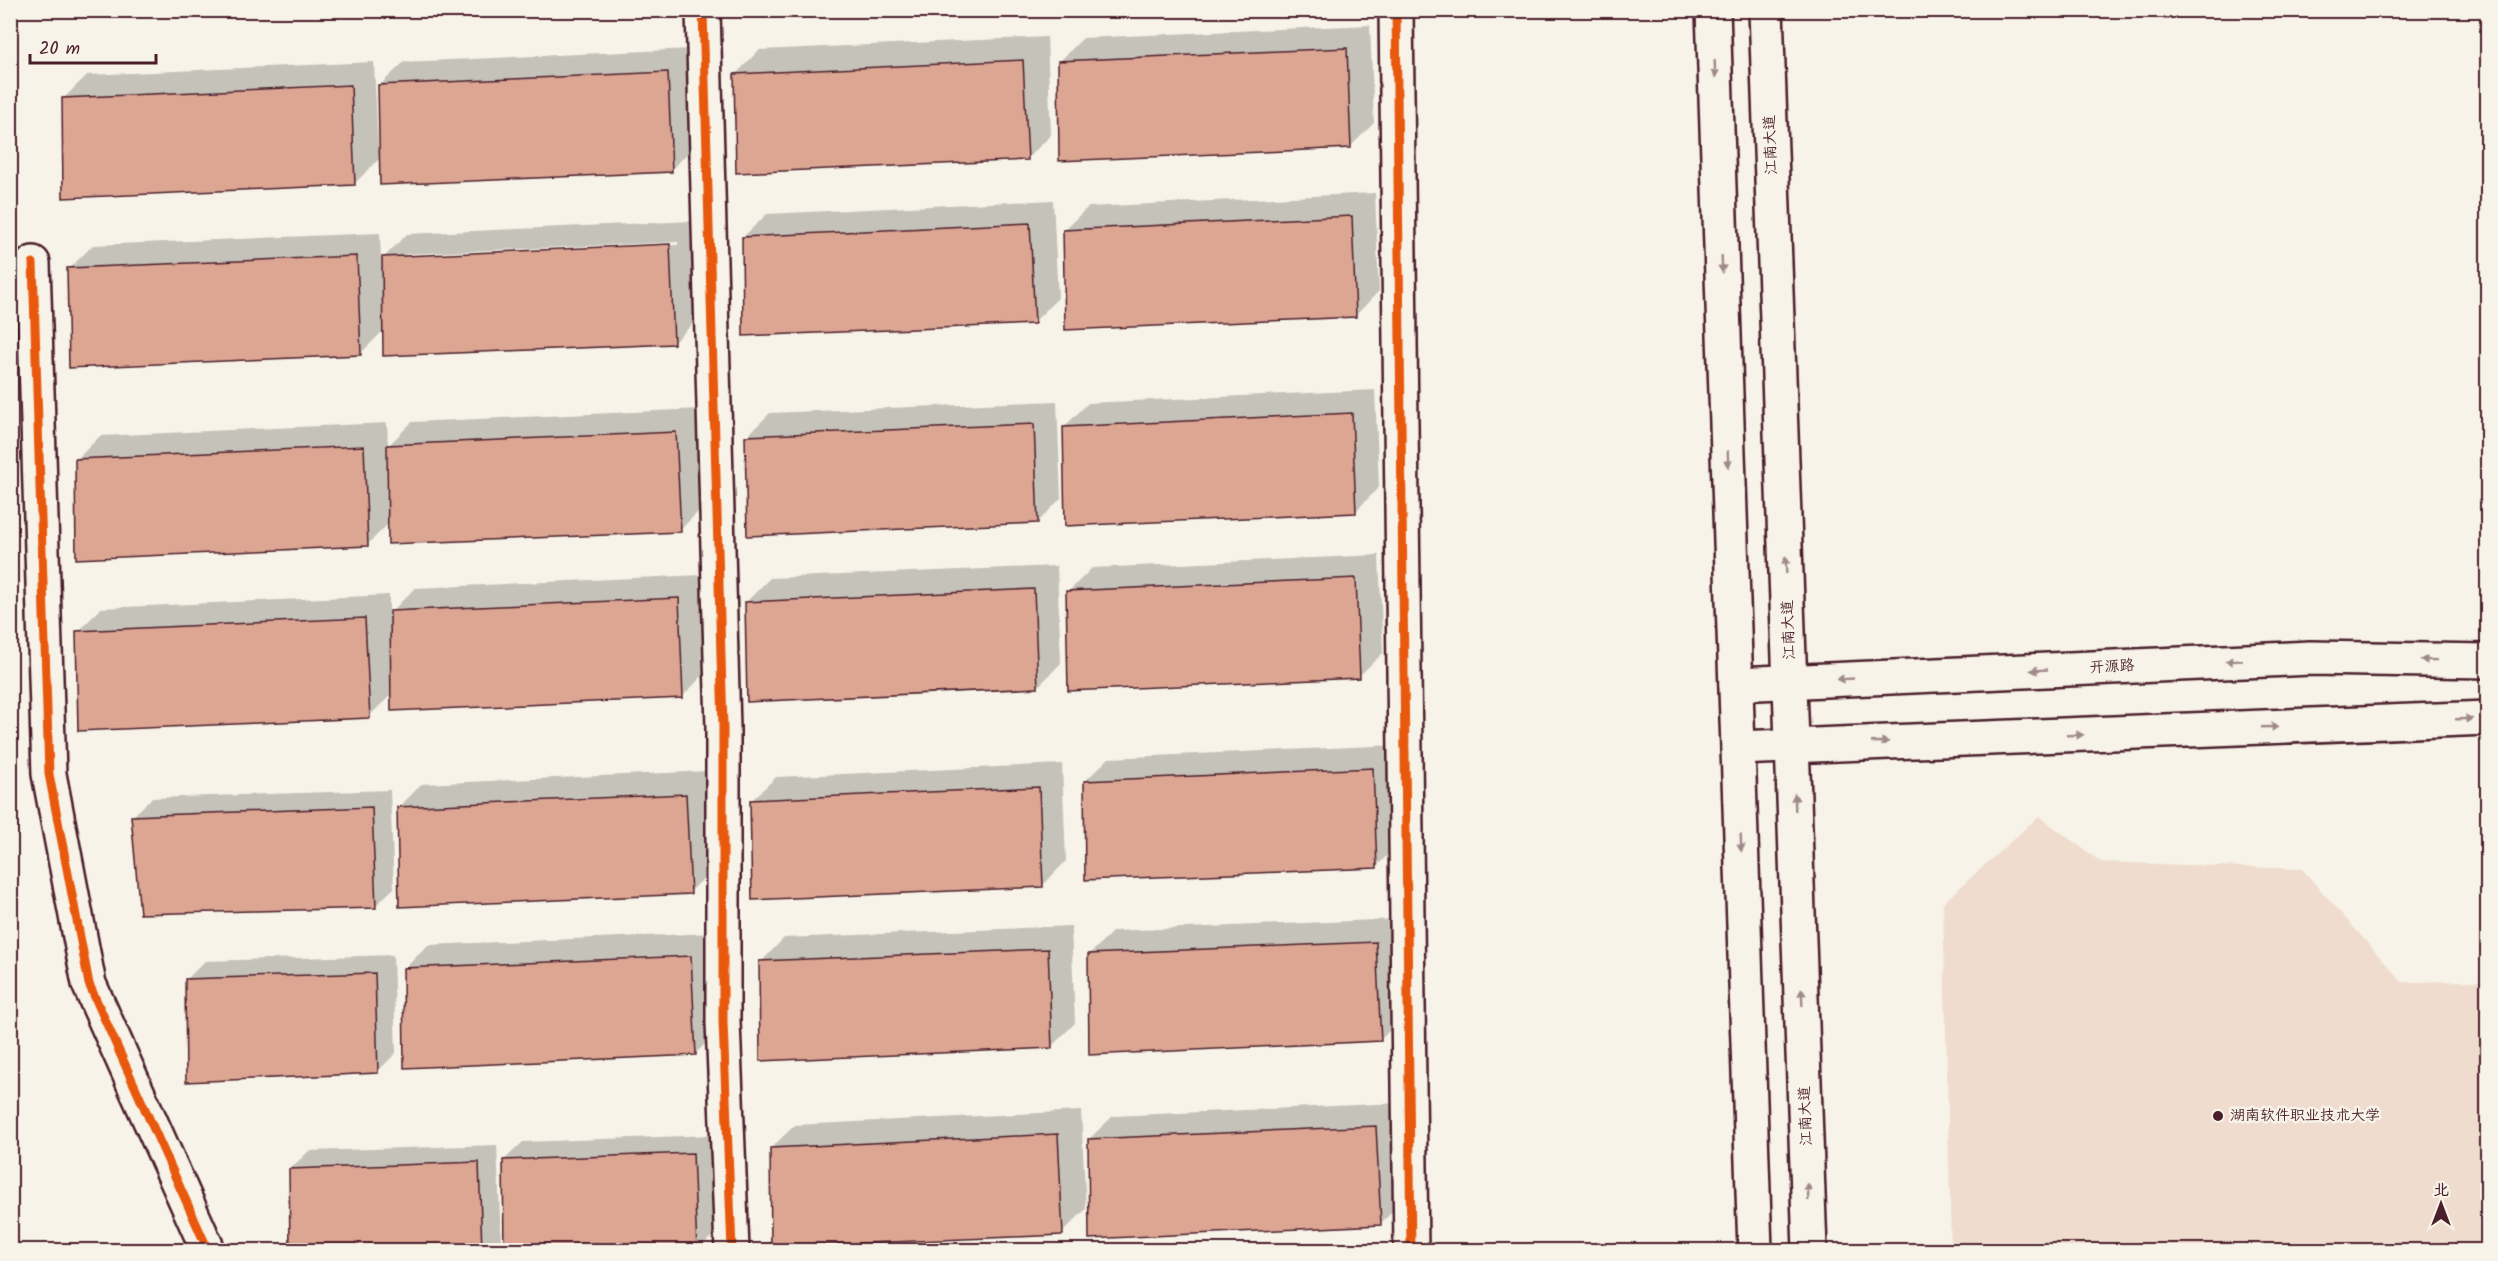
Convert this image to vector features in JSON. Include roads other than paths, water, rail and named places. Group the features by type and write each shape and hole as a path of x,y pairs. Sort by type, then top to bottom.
{"main road":[{"path":"705,10 703,11 723,728 723,1022 732,1251"},
{"path":"1396,10 1411,1251"},
{"path":"1713,10 1755,1251"},
{"name":"江南大道","path":"1766,10 1810,1251"},
{"path":"33,263 49,774 89,984 208,1251"},
{"name":"开源路","path":"1736,684 2310,658 2487,661"},
{"path":"1738,748 2487,718"}],"place":[{"name":"湖南软件职业技术大学","path":"2218,1116"}]}
